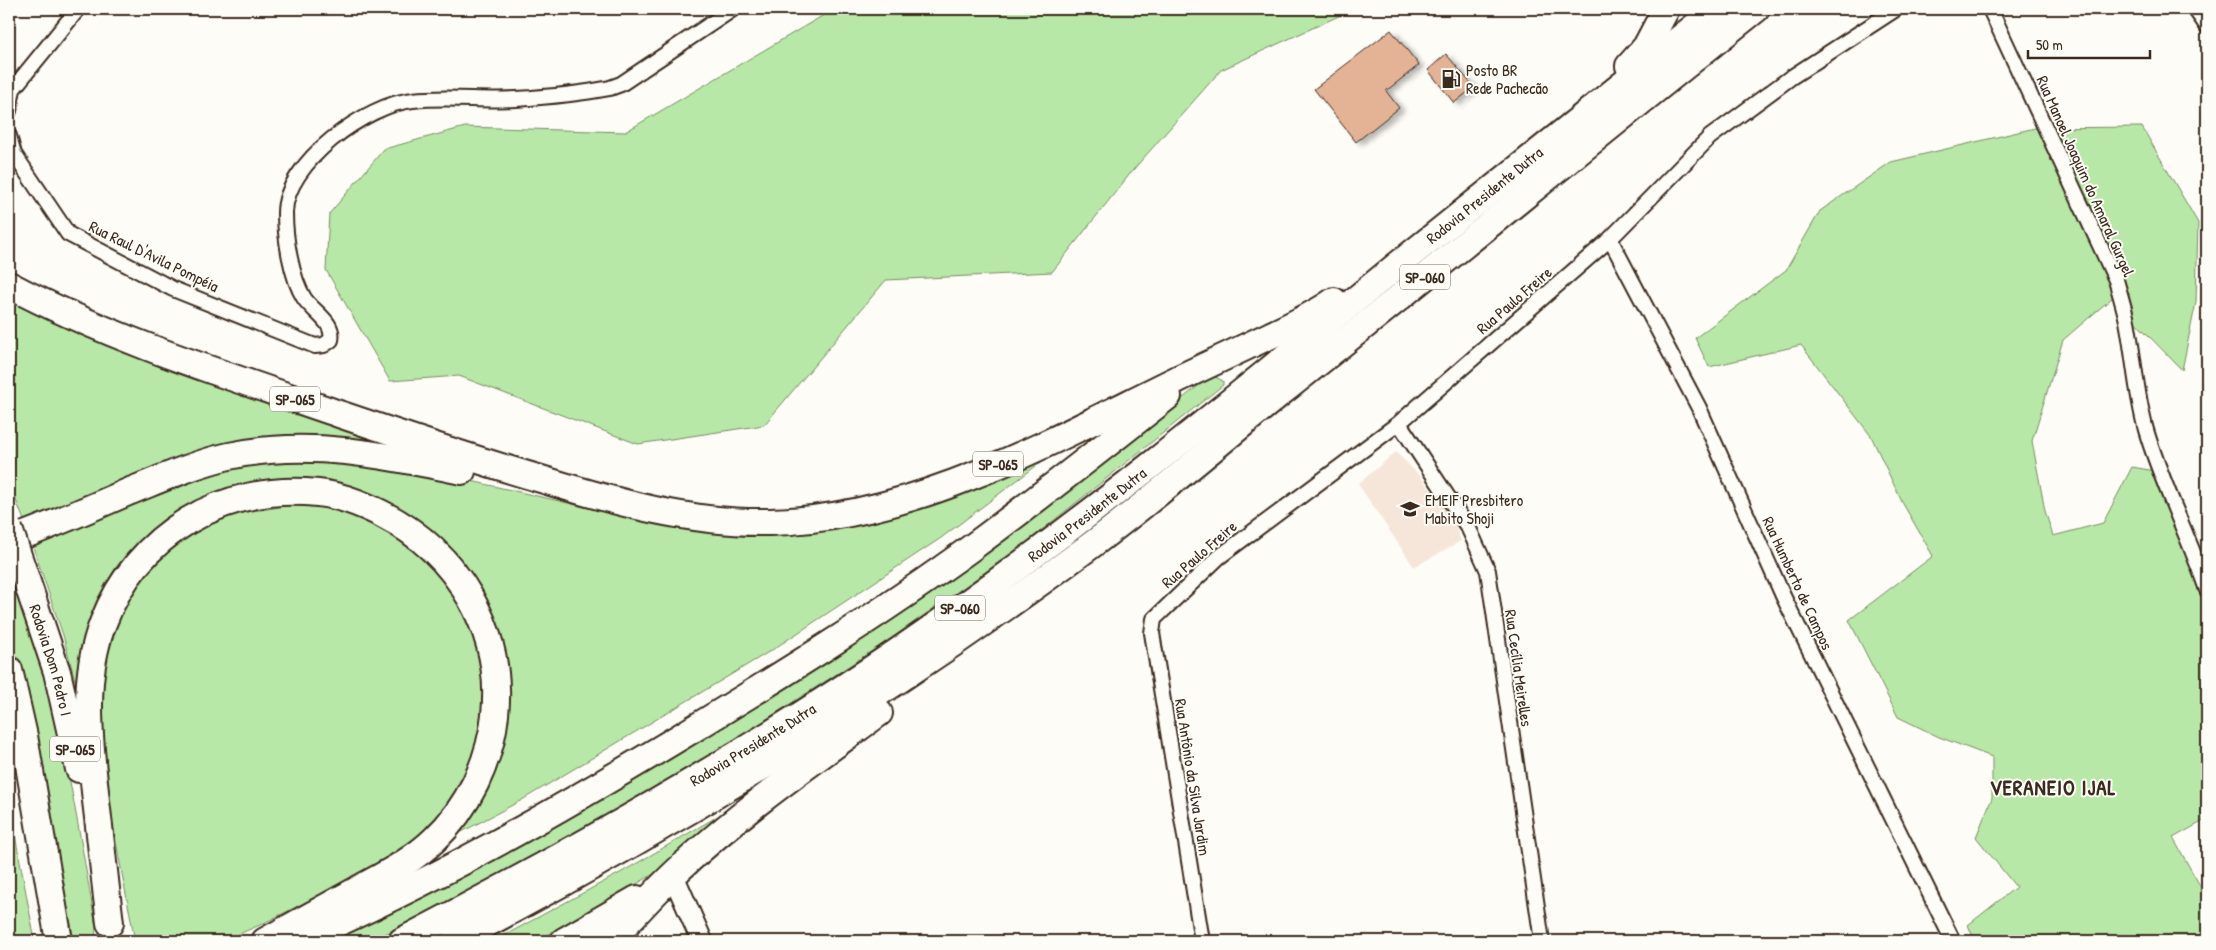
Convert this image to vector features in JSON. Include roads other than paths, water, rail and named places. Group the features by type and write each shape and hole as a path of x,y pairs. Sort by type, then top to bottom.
{"highway":[{"path":"1589,110 1646,47 1666,9"},
{"name":"Rodovia Presidente Dutra","path":"402,941 544,866 673,793 830,697 992,585 1137,477 1471,205 1717,9"},
{"name":"Rodovia Presidente Dutra","path":"454,941 531,901 707,802 905,677 1092,544 1756,9"},
{"path":"297,941 346,920 430,878 576,799 774,680 971,548 1210,364 1324,308 1471,205"},
{"name":"SP-065","path":"9,285 92,326 446,451 588,494 642,507 730,522 772,522 819,518 874,508 930,492 988,468 1210,364"},
{"name":"SP-065","path":"9,541 200,464 229,456 296,448 330,449 399,458 588,494"},
{"path":"111,934 90,742 89,710 95,650 102,625 114,598 146,552 164,536 214,507 243,498 269,493 320,493 370,508 391,518 416,533 451,568 466,588 486,632 494,667 497,694 494,722 490,746 469,796 436,839 408,862 265,941"},
{"name":"Rodovia Dom Pedro I","path":"9,529 48,640 66,705 111,934"},
{"name":"SP-060","path":"610,941 673,875 771,794 966,649 1092,544"},
{"name":"SP-065","path":"9,670 24,736 59,941"},
{"path":"564,941 618,911 673,875"}],"street":[{"path":"9,111 13,89 78,9"},
{"name":"Rua Raul D'Avila Pompéia","path":"9,136 14,154 68,234 182,292 315,346 324,345 331,340 330,326 304,298 298,283 288,246 285,213 287,196 295,178 314,156 332,140 357,121 384,109 412,100 516,99 610,88 621,84 733,9"},
{"name":"Rua Paulo Freire","path":"1154,619 1219,557 1399,423 1610,239 1710,137 1790,78 1896,9"},
{"name":"Rua Manoel Joaquim do Amaral Gurgel","path":"1990,9 2116,280 2126,320 2146,428 2159,470 2197,559 2207,590"},
{"path":"2195,9 2207,26"},
{"name":"Rua Humberto de Campos","path":"1610,239 1699,408 1784,598 1953,941"},
{"name":"Rua Cecília Meirelles","path":"1399,423 1469,530 1488,571 1542,941"},
{"name":"Rua Antônio da Silva Jardim","path":"1154,619 1152,633 1202,941"},
{"path":"673,875 702,941"}],"place":[{"name":"Posto BR Rede Pachecão","path":"1451,79"},
{"name":"EMEIF Presbitero Mabito Shoji","path":"1410,509"}],"district":[{"name":"VERANEIO IJAL","path":"2053,787"}]}
